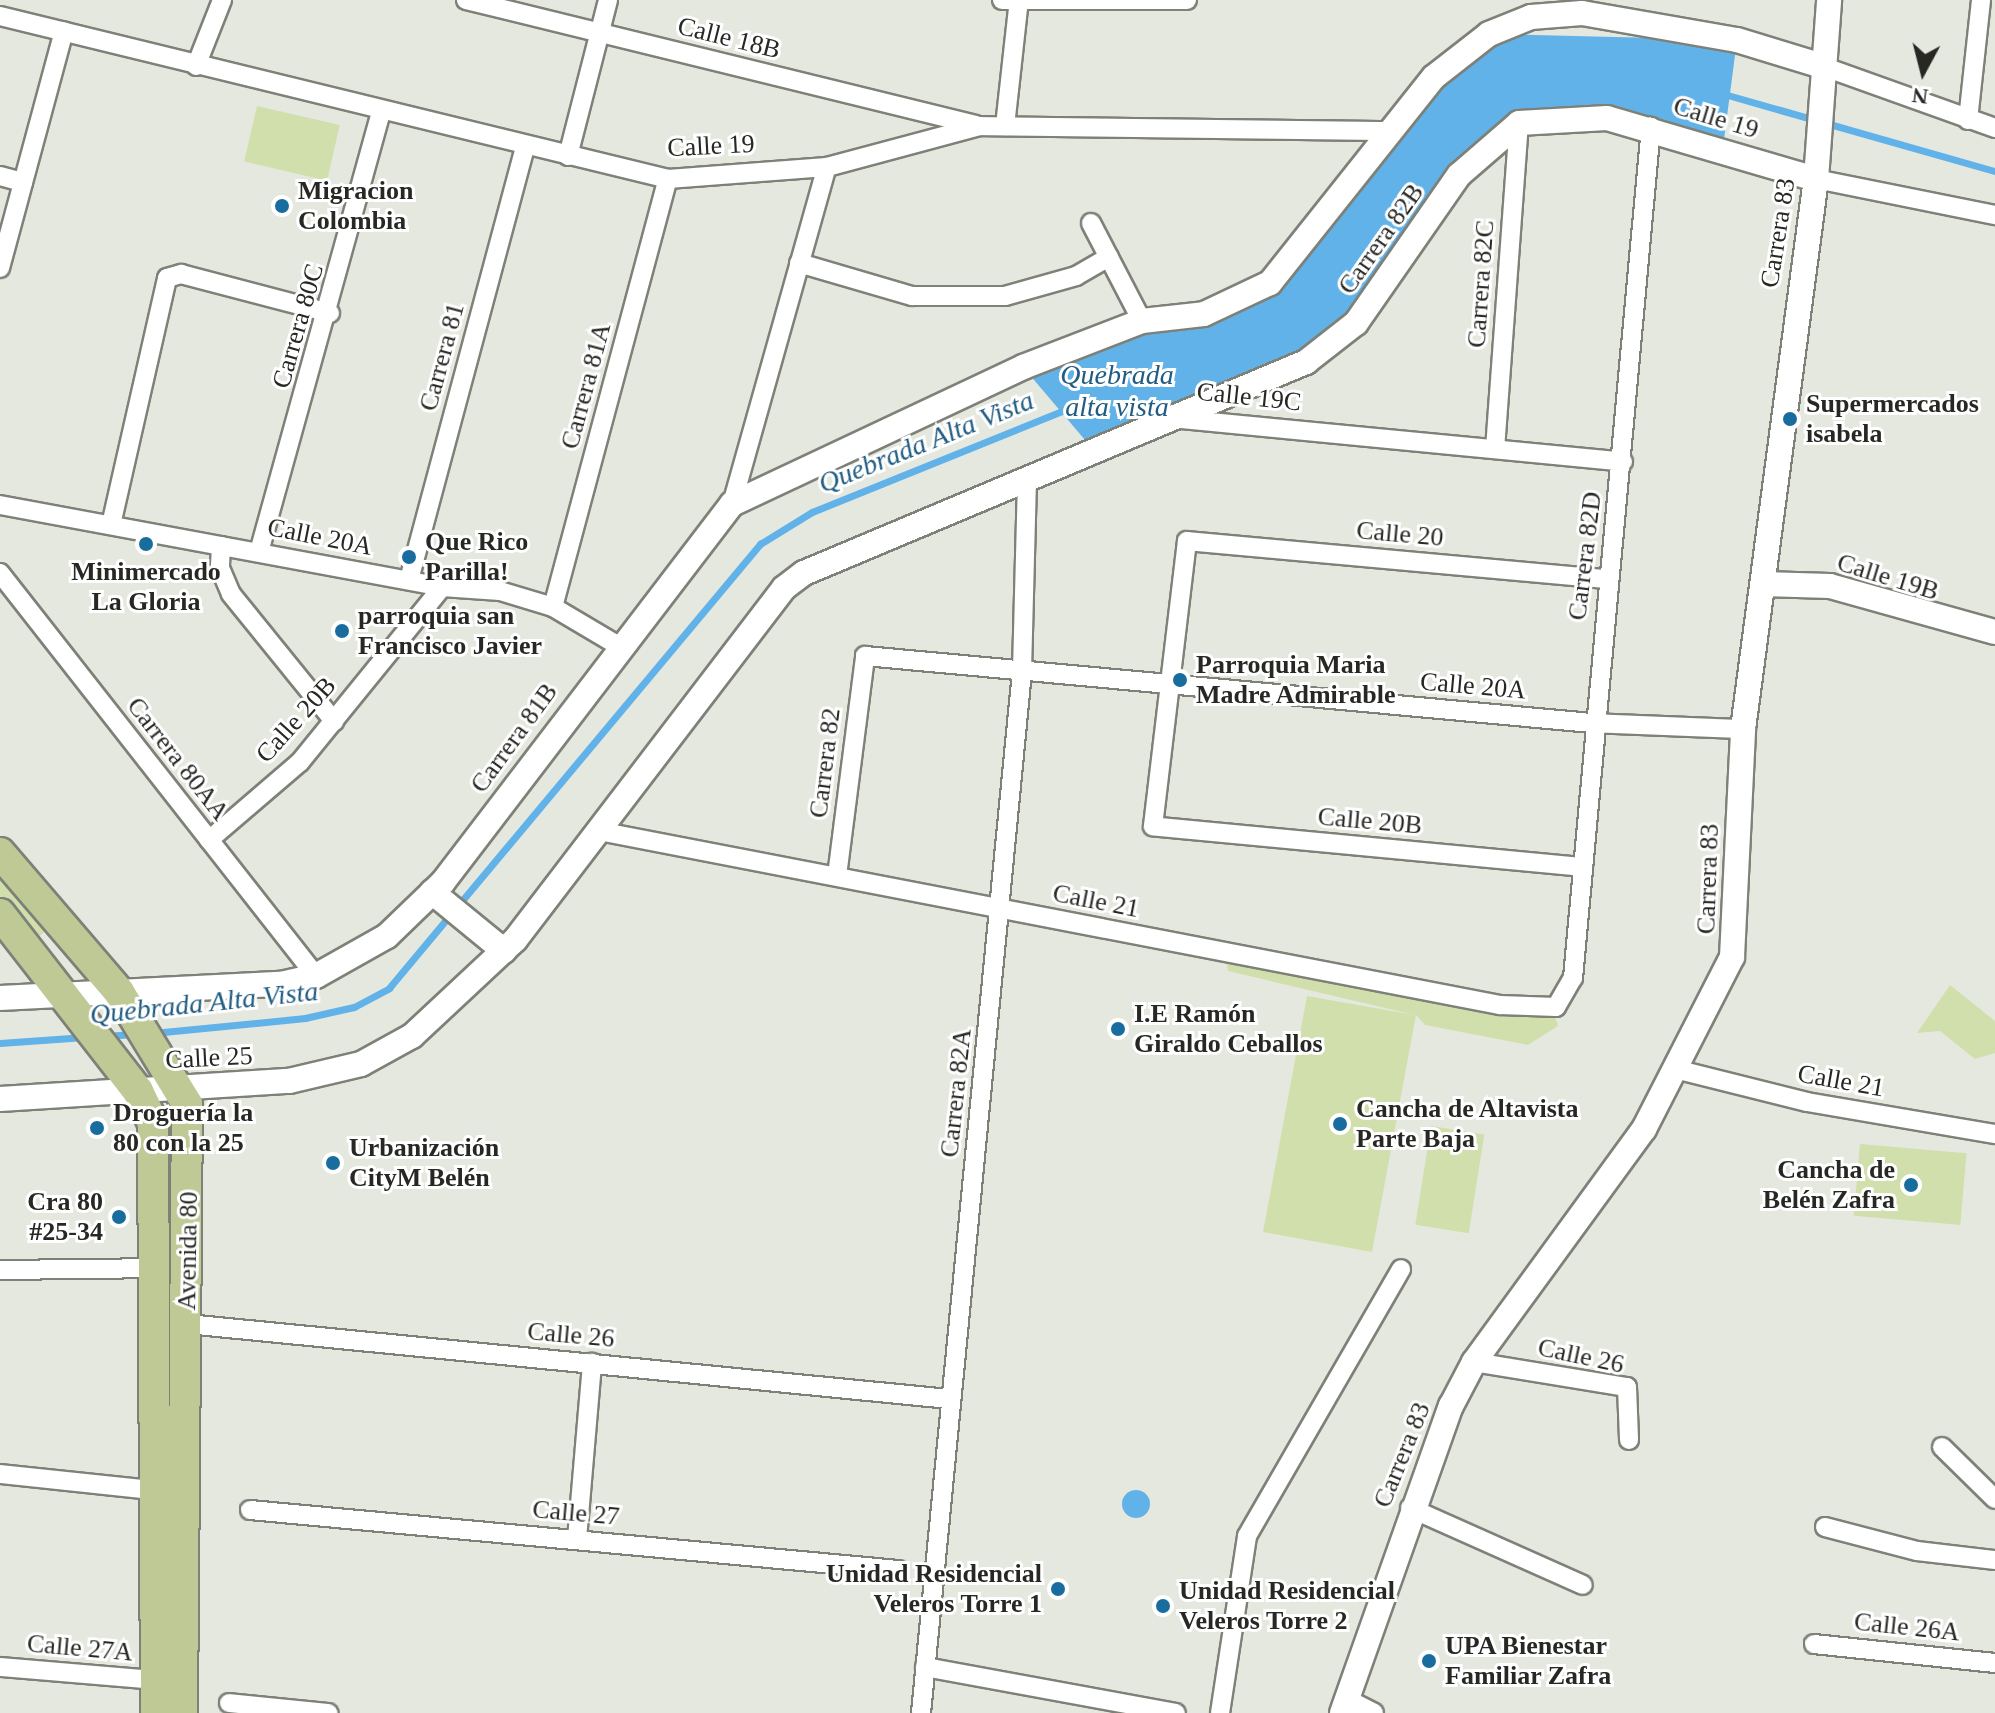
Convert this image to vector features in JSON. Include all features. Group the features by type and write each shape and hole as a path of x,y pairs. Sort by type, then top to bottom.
{"main road":[{"name":"Avenida 80","path":"0,853 124,1000 174,1076 190,1123 182,1713"},
{"name":"Avenida 80","path":"0,914 74,1003 138,1091 155,1148 152,1490 156,1713"}],"street":[{"path":"196,66 222,0"},
{"path":"568,156 608,0"},
{"path":"1005,126 1013,1 1187,0"},
{"name":"Carrera 83","path":"1346,1706 1410,1508 1474,1362 1585,1213 1679,1070 1732,957 1743,729 1816,179 1829,0"},
{"path":"1968,120 1981,0"},
{"name":"Calle 18B","path":"477,1 980,126"},
{"path":"732,504 1023,367 1142,321 1204,314 1270,283 1434,77 1489,34 1531,17 1582,13 1737,40 1822,66 1995,128"},
{"name":"Calle 19","path":"0,16 381,113 668,179 827,167 980,126 1391,131"},
{"path":"0,268 64,31"},
{"name":"Carrera 80C","path":"259,552 330,313 381,113"},
{"name":"Calle 19","path":"1489,143 1519,123 1563,116 1651,127 1816,179 1995,215"},
{"name":"Carrera 82C","path":"1495,449 1519,123"},
{"name":"Carrera 82D","path":"1572,991 1592,723 1623,462 1651,127"},
{"name":"Carrera 82B","path":"1180,419 1306,362 1333,343 1387,288 1489,143"},
{"name":"Carrera 81","path":"409,580 525,147"},
{"path":"732,504 827,167"},
{"path":"0,176 23,182"},
{"name":"Carrera 81A","path":"553,607 668,179"},
{"path":"1091,223 1142,321"},
{"path":"799,263 912,296 1005,296 1076,276 1109,257"},
{"path":"111,525 167,278 181,274 330,313"},
{"name":"Calle 19C","path":"604,832 768,605 804,573 1027,478 1180,419 1623,462"},
{"name":"Carrera 82A","path":"921,1713 949,1399 1001,909 1022,671 1027,478"},
{"name":"Carrera 81B","path":"316,976 387,936 442,890 619,646 732,504"},
{"name":"Calle 20A","path":"0,505 442,587 500,591 553,607 619,646"},
{"name":"Calle 20","path":"1169,686 1187,541 1608,579"},
{"path":"221,546 231,594 334,721"},
{"name":"Carrera 80AA","path":"0,573 316,976"},
{"name":"Calle 19B","path":"1763,584 1830,586 1995,632"},
{"name":"Calle 20B","path":"209,840 300,762 442,587"},
{"name":"Calle 20A","path":"865,656 1592,723 1743,729"},
{"name":"Carrera 82","path":"837,876 865,656"},
{"name":"Calle 20B","path":"1169,686 1153,826 1583,867"},
{"path":"442,890 505,942 604,832"},
{"name":"Calle 21","path":"604,832 1512,1007 1549,1009 1572,991"},
{"name":"Calle 25","path":"0,1099 138,1091 174,1076 333,1073 412,1036 505,942"},
{"path":"0,998 74,1003 124,1000 316,976"},
{"name":"Calle 21","path":"1679,1070 1807,1102 1995,1134"},
{"path":"0,1270 153,1268"},
{"path":"1220,1713 1247,1536 1401,1269"},
{"name":"Calle 26","path":"187,1324 949,1399"},
{"name":"Calle 26","path":"1474,1362 1627,1387 1629,1440"},
{"path":"577,1539 592,1363"},
{"path":"1942,1447 1995,1499"},
{"path":"0,1474 152,1490"},
{"path":"1410,1508 1583,1585"},
{"name":"Calle 27","path":"250,1510 898,1570"},
{"path":"1825,1527 1917,1551 1995,1560"},
{"name":"Calle 26A","path":"1814,1644 1995,1663"},
{"name":"Calle 27A","path":"0,1667 156,1680"},
{"path":"925,1667 1176,1713"},
{"path":"229,1703 328,1713"},
{"path":"1346,1706 1374,1713"}],"green space":[{"path":"257,106 340,125 327,181 244,162"},
{"path":"0,870 49,928 36,939 0,897"},
{"name":"Cancha de Altavista Parte Baja","path":"1214,953 1536,1018 1553,1010 1558,1026 1528,1045 1425,1025 1416,1015 1372,1252 1263,1232 1307,996 1415,1015 1228,971 1227,964 1212,961"},
{"path":"1950,985 1995,1021 1995,1053 1975,1059 1940,1031 1917,1033"},
{"path":"1431,1126 1484,1134 1469,1233 1415,1225"},
{"name":"Cancha de Belén Zafra","path":"1860,1144 1967,1153 1960,1225 1854,1216"}],"water":[{"name":"Quebrada alta vista","path":"1489,34 1737,40 1723,147 1537,119 1459,175 1356,323 1102,460 1023,367 1204,314 1300,250 1391,131"},
{"path":"1136,1490 1146,1494 1150,1504 1146,1514 1136,1518 1126,1514 1122,1504 1126,1494"}],"waterway":[{"name":"Quebrada Alta Vista","path":"1724,94 1995,171"},
{"name":"Quebrada Alta Vista","path":"153,1033 305,1018 354,1007 389,988 760,544 812,512 1069,408"},
{"name":"Quebrada Alta Vista","path":"105,1036 137,1034"},
{"name":"Quebrada Alta Vista","path":"0,1043 85,1037"}],"place":[{"name":"Migracion Colombia","path":"282,206"},
{"name":"Supermercados isabela","path":"1790,419"},
{"name":"Minimercado La Gloria","path":"146,544"},
{"name":"Que Rico Parilla!","path":"409,557"},
{"name":"parroquia san Francisco Javier","path":"342,631"},
{"name":"Parroquia Maria Madre Admirable","path":"1180,680"},
{"name":"I.E Ramón Giraldo Ceballos","path":"1118,1029"},
{"name":"Cancha de Altavista Parte Baja","path":"1340,1124"},
{"name":"Droguería la 80 con la 25","path":"97,1128"},
{"name":"Urbanización CityM Belén","path":"333,1163"},
{"name":"Cancha de Belén Zafra","path":"1911,1185"},
{"name":"Cra 80 #25-34","path":"119,1217"},
{"name":"Unidad Residencial Veleros Torre 1","path":"1058,1589"},
{"name":"Unidad Residencial Veleros Torre 2","path":"1163,1606"},
{"name":"UPA Bienestar Familiar Zafra","path":"1429,1661"}]}
